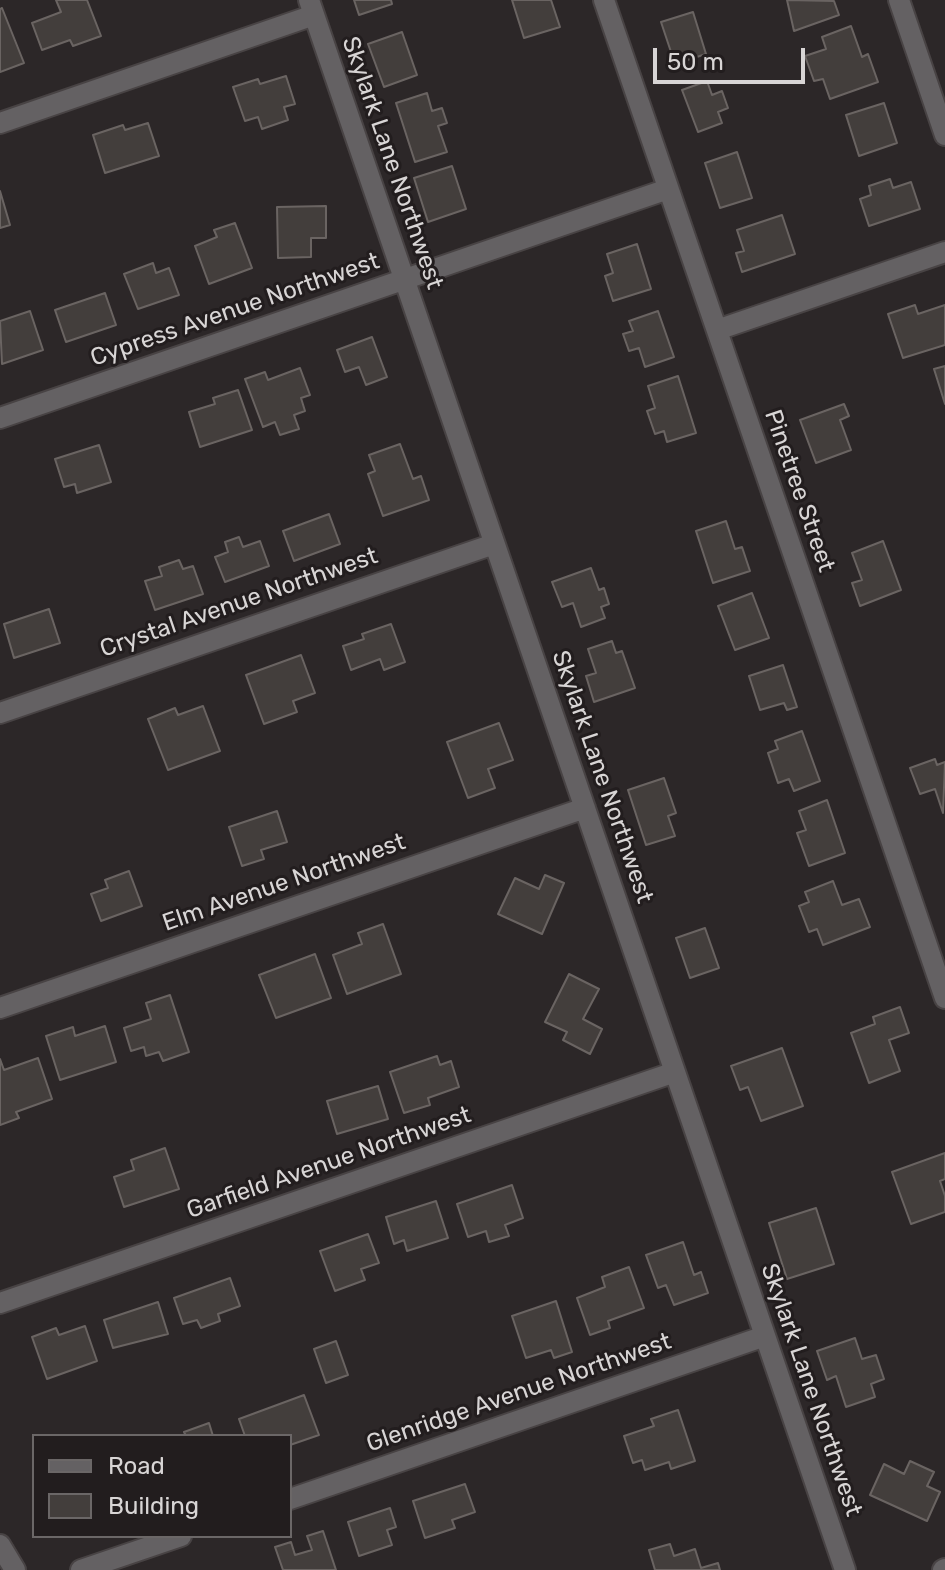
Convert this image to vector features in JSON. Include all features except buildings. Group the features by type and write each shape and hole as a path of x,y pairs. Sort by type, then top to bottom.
{"street":[{"name":"Pinetree Street","path":"604,0 945,998"},
{"path":"899,0 945,135"},
{"path":"0,123 312,8"},
{"name":"Skylark Lane Northwest","path":"312,8 845,1570"},
{"name":"Cypress Avenue Northwest","path":"0,418 668,189"},
{"path":"717,330 945,252"},
{"name":"Crystal Avenue Northwest","path":"0,713 494,544"},
{"name":"Elm Avenue Northwest","path":"0,1008 585,808"},
{"name":"Garfield Avenue Northwest","path":"0,1303 675,1072"},
{"name":"Glenridge Avenue Northwest","path":"292,1498 765,1336"},
{"path":"81,1570 175,1538"},
{"path":"0,1545 15,1570"}]}
